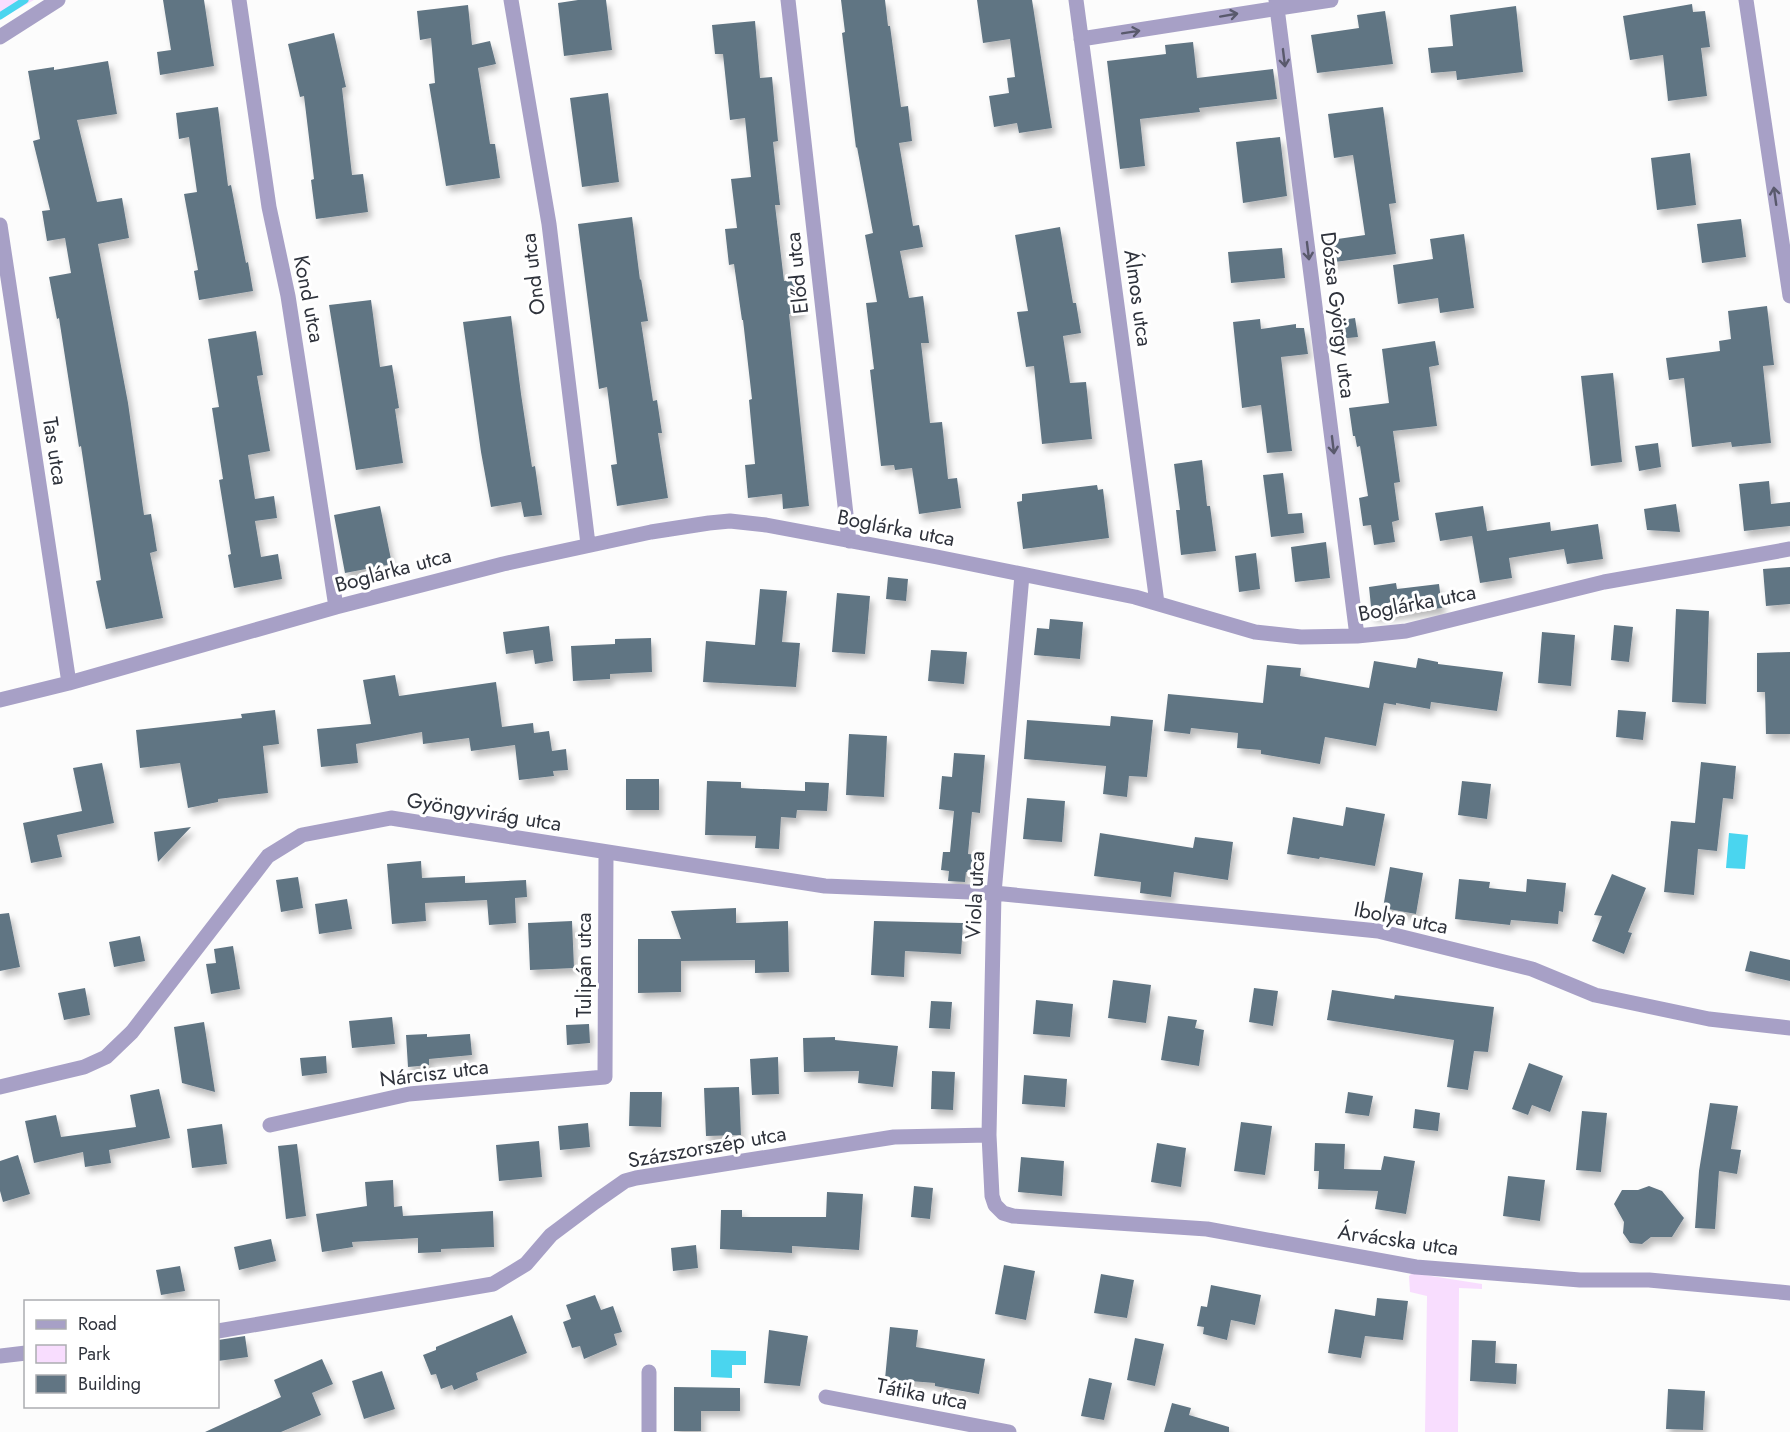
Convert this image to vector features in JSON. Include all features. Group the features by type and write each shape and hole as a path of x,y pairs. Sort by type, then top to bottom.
{"street":[{"path":"0,37 58,0"},
{"name":"Kond utca","path":"239,0 269,207 290,306 336,607"},
{"name":"Ond utca","path":"511,0 549,224 588,544"},
{"name":"Előd utca","path":"788,0 849,541"},
{"name":"Álmos utca","path":"1076,0 1157,603"},
{"path":"1082,39 1277,4 1331,0"},
{"path":"1746,0 1790,296"},
{"name":"Dózsa György utca","path":"1277,4 1357,636"},
{"name":"Tas utca","path":"0,225 69,683"},
{"name":"Boglárka utca","path":"0,700 69,683 336,607 503,564 588,544 681,526 730,521 766,525 1022,575 1157,603 1255,632 1301,638 1406,631 1604,582 1790,549"},
{"name":"Viola utca","path":"1003,1213 995,1205 992,1196 989,1135 994,893 1022,575"},
{"name":"Gyöngyvirág utca","path":"0,1087 84,1067 106,1057 132,1032 268,856 302,835 392,818 825,886 994,893"},
{"name":"Tulipán utca","path":"605,1077 606,853"},
{"name":"Ibolya utca","path":"994,893 1378,931 1532,969 1595,995 1709,1018 1790,1028"},
{"name":"Nárcisz utca","path":"270,1125 409,1094 605,1077"},
{"name":"Százszorszép utca","path":"219,1331 494,1284 526,1264 551,1235 595,1202 625,1181 636,1178 894,1137 989,1135"},
{"name":"Árvácska utca","path":"1003,1213 1207,1229 1425,1268 1580,1280 1649,1280 1790,1293"},
{"path":"0,1356 24,1353"},
{"path":"649,1372 649,1432"},
{"name":"Tátika utca","path":"826,1397 1009,1432"}],"green space":[{"path":"0,0 34,0 0,19"},
{"path":"1412,1273 1482,1284 1482,1289 1459,1288 1458,1432 1425,1432 1427,1296 1410,1292 1409,1276"}],"water":[{"path":"1729,833 1748,835 1745,869 1726,868"},
{"path":"711,1350 746,1351 746,1365 732,1365 732,1378 711,1377"}],"building":[{"path":"163,0 204,0 214,66 160,75 157,52 171,50"},
{"path":"606,0 612,50 564,56 558,3"},
{"path":"841,0 885,0 901,107 908,106 912,141 899,143 913,226 919,225 923,247 900,251 909,298 923,296 929,343 921,343 930,423 942,422 948,479 957,478 961,508 919,514 912,468 895,470 894,465 881,466 870,370 874,369 866,303 877,302 865,235 873,233 856,148 842,33 845,32"},
{"path":"977,0 1032,0 1052,128 1019,133 1017,123 994,127 989,96 1009,93 1007,78 1015,77 1010,39 983,43"},
{"path":"1692,4 1693,12 1705,11 1710,47 1701,48 1707,96 1668,101 1663,55 1630,60 1623,16"},
{"path":"468,5 472,45 490,41 496,64 478,68 490,144 495,144 500,178 446,186 429,84 435,83 431,38 420,40 417,11"},
{"path":"1516,6 1523,72 1457,80 1456,71 1431,73 1428,48 1453,46 1450,15"},
{"path":"1385,11 1393,64 1317,73 1311,35 1359,28 1357,15"},
{"path":"755,21 760,78 772,77 778,141 773,142 780,205 775,205 784,281 797,279 802,312 789,314 809,506 783,509 782,494 748,498 745,465 755,464 749,400 752,399 743,320 734,264 729,265 725,229 737,228 731,179 751,177 745,118 730,120 723,54 715,54 712,25"},
{"path":"334,33 346,87 342,88 352,175 363,174 368,212 316,219 311,180 314,179 304,96 300,97 288,44"},
{"path":"1193,42 1197,78 1273,69 1277,99 1199,108 1200,112 1140,119 1145,166 1120,169 1107,61 1166,54 1165,45"},
{"path":"108,61 117,114 77,120 97,202 122,198 129,238 98,244 128,403 144,515 151,514 157,551 150,553 163,618 106,629 96,581 101,580 81,446 79,447 59,318 57,319 49,277 71,273 65,238 47,241 42,211 50,210 33,141 40,139 28,71 54,67 54,70"},
{"path":"608,93 619,182 582,187 570,98"},
{"path":"218,107 228,186 231,185 253,291 199,300 194,271 198,270 184,194 197,192 189,137 179,139 176,113"},
{"path":"1383,107 1396,203 1389,204 1396,254 1327,263 1324,241 1365,235 1353,155 1334,158 1328,114"},
{"path":"1280,137 1287,196 1243,203 1236,142"},
{"path":"1690,153 1696,205 1657,210 1651,158"},
{"path":"632,217 648,321 641,322 653,401 657,400 662,433 658,433 668,498 617,506 611,465 617,464 607,387 599,389 578,224"},
{"path":"1741,219 1746,257 1702,263 1697,224"},
{"path":"1060,227 1073,303 1076,303 1081,333 1063,336 1070,383 1086,382 1092,439 1042,444 1034,366 1026,367 1017,312 1028,311 1015,235"},
{"path":"1464,234 1474,308 1440,313 1438,298 1398,304 1393,265 1433,259 1430,239"},
{"path":"1282,248 1285,278 1231,283 1228,252"},
{"path":"371,300 380,367 392,365 399,408 395,409 403,463 356,470 329,305"},
{"path":"1767,306 1774,365 1763,366 1771,443 1732,447 1731,442 1692,447 1684,378 1669,380 1666,358 1720,351 1719,341 1731,339 1728,311"},
{"path":"511,316 532,467 535,466 542,515 524,517 521,502 491,507 463,322"},
{"path":"1355,318 1358,337 1338,339 1335,321"},
{"path":"1260,319 1261,329 1296,324 1296,328 1304,328 1308,354 1281,357 1292,451 1267,453 1261,405 1242,408 1233,322"},
{"path":"256,331 263,375 257,376 270,451 248,455 255,499 274,496 277,518 255,521 261,557 278,554 282,579 234,588 219,480 223,479 212,408 219,407 208,339"},
{"path":"1435,341 1439,365 1429,367 1437,426 1393,431 1400,482 1394,483 1399,520 1392,522 1395,542 1374,545 1371,525 1363,526 1359,498 1368,496 1360,446 1357,447 1355,436 1353,436 1349,408 1389,403 1382,349"},
{"path":"1613,373 1622,462 1591,466 1581,376"},
{"path":"1658,443 1661,467 1639,471 1635,446"},
{"path":"1202,460 1207,506 1210,506 1216,551 1181,555 1176,510 1180,510 1174,464"},
{"path":"1283,473 1288,514 1302,513 1304,533 1271,537 1263,475"},
{"path":"1769,481 1771,504 1790,502 1790,526 1744,531 1739,484"},
{"path":"1097,485 1098,490 1103,489 1109,538 1023,549 1017,502 1022,501 1022,494"},
{"path":"1676,504 1680,532 1647,530 1644,509"},
{"path":"380,506 392,564 345,573 334,515"},
{"path":"1483,506 1487,531 1550,522 1551,531 1598,524 1603,559 1567,564 1564,549 1509,558 1512,578 1480,583 1472,536 1440,541 1435,513"},
{"path":"1326,542 1330,578 1295,582 1291,547"},
{"path":"1256,553 1260,589 1239,592 1235,556"},
{"path":"1790,567 1790,604 1766,606 1763,569"},
{"path":"888,577 908,579 906,601 886,599"},
{"path":"1396,583 1397,589 1439,584 1442,608 1372,616 1369,587"},
{"path":"760,589 787,591 782,642 800,643 796,687 703,682 706,641 755,645"},
{"path":"837,593 870,596 865,654 832,652"},
{"path":"1676,609 1709,611 1706,704 1672,702"},
{"path":"1050,619 1083,622 1080,659 1034,655 1037,628 1049,629"},
{"path":"1614,625 1633,627 1629,662 1611,660"},
{"path":"549,626 553,661 535,664 533,650 506,654 503,632"},
{"path":"1542,632 1575,635 1571,686 1538,683"},
{"path":"651,638 652,672 610,674 610,679 573,681 571,646 615,644 615,639"},
{"path":"931,650 967,652 964,684 928,681"},
{"path":"1790,652 1790,734 1766,734 1765,692 1757,692 1757,653"},
{"path":"1418,658 1438,662 1438,664 1503,672 1497,711 1431,702 1430,709 1384,703 1376,746 1325,737 1320,764 1261,754 1261,750 1237,748 1238,733 1191,728 1190,734 1164,731 1168,694 1263,703 1267,665 1301,668 1300,676 1369,688 1374,661 1416,668"},
{"path":"395,675 399,696 496,682 502,727 533,723 534,733 549,731 552,751 566,749 568,770 553,771 554,776 519,780 515,745 471,751 469,738 423,744 422,732 356,744 358,763 321,767 317,729 371,724 363,680"},
{"path":"275,710 279,744 263,746 268,793 218,799 218,802 188,808 180,763 140,768 136,730 242,718 241,714"},
{"path":"1618,710 1646,712 1643,740 1616,737"},
{"path":"1111,716 1153,720 1147,777 1129,776 1127,797 1103,794 1106,766 1024,759 1027,720 1110,726"},
{"path":"849,734 887,736 884,797 846,795"},
{"path":"954,753 985,755 980,813 972,812 968,854 978,855 976,873 966,872 965,882 948,881 949,871 941,870 943,852 950,852 954,811 939,809 942,776 952,777"},
{"path":"1701,762 1736,766 1733,799 1723,798 1717,851 1698,849 1694,895 1664,892 1671,821 1695,823"},
{"path":"102,763 114,823 57,835 62,857 31,863 23,823 82,811 73,768"},
{"path":"626,779 659,779 659,810 626,810"},
{"path":"707,781 741,782 741,788 805,791 805,782 829,783 827,811 797,810 796,818 781,817 779,849 755,848 756,836 705,835"},
{"path":"1462,781 1491,784 1487,819 1458,815"},
{"path":"1027,798 1065,801 1062,842 1023,839"},
{"path":"1346,807 1385,814 1375,866 1287,854 1293,817 1343,826"},
{"path":"191,827 158,862 154,832"},
{"path":"1100,833 1193,848 1195,837 1233,842 1228,880 1174,872 1171,897 1140,893 1141,882 1094,876"},
{"path":"421,861 422,878 465,876 465,883 526,880 527,897 515,898 516,923 489,925 487,900 425,903 426,921 392,924 387,864"},
{"path":"1390,867 1423,873 1416,914 1383,908"},
{"path":"1612,874 1646,888 1628,932 1632,933 1624,954 1592,941 1602,916 1594,915"},
{"path":"298,877 303,908 281,912 276,880"},
{"path":"1459,879 1490,882 1489,888 1526,892 1527,879 1566,883 1563,912 1559,911 1558,924 1511,920 1510,925 1455,919"},
{"path":"347,899 352,929 319,934 315,904"},
{"path":"736,908 736,923 788,921 789,972 755,973 755,960 681,961 681,992 638,993 638,939 681,939 671,911"},
{"path":"9,913 20,967 0,971 0,914"},
{"path":"572,921 574,968 530,970 528,923"},
{"path":"874,921 963,923 961,954 905,951 904,977 871,975"},
{"path":"140,936 145,961 114,967 109,942"},
{"path":"233,946 240,989 211,994 206,964 216,963 214,949"},
{"path":"1750,951 1790,960 1790,981 1745,971"},
{"path":"1113,980 1151,985 1146,1023 1108,1018"},
{"path":"85,988 90,1015 64,1020 58,993"},
{"path":"1254,988 1278,991 1273,1026 1249,1022"},
{"path":"1332,990 1394,999 1395,995 1494,1007 1488,1052 1474,1051 1468,1090 1447,1087 1454,1040 1327,1020"},
{"path":"1036,1000 1073,1004 1070,1037 1033,1034"},
{"path":"931,1001 952,1002 950,1029 929,1028"},
{"path":"1168,1016 1197,1020 1195,1028 1204,1030 1199,1066 1161,1060"},
{"path":"392,1017 395,1044 352,1048 349,1021"},
{"path":"204,1022 215,1092 182,1083 174,1027"},
{"path":"589,1024 590,1043 567,1045 566,1025"},
{"path":"427,1034 427,1037 470,1034 472,1055 429,1059 429,1065 408,1067 406,1035"},
{"path":"835,1037 835,1040 898,1046 893,1087 858,1083 859,1071 804,1072 803,1038"},
{"path":"326,1056 327,1073 302,1076 300,1058"},
{"path":"778,1057 779,1094 752,1095 750,1059"},
{"path":"1529,1063 1563,1076 1550,1112 1532,1105 1528,1115 1512,1109"},
{"path":"932,1071 955,1072 953,1110 931,1109"},
{"path":"1024,1075 1067,1079 1065,1107 1022,1104"},
{"path":"739,1087 741,1135 706,1136 704,1088"},
{"path":"159,1089 170,1138 109,1150 111,1163 85,1167 83,1152 34,1163 25,1121 56,1115 61,1137 136,1127 130,1095"},
{"path":"630,1092 662,1092 661,1127 629,1126"},
{"path":"1348,1092 1373,1096 1369,1116 1345,1113"},
{"path":"1710,1103 1738,1106 1731,1149 1741,1150 1737,1174 1719,1171 1715,1229 1695,1228 1699,1171"},
{"path":"1415,1109 1440,1113 1438,1131 1413,1128"},
{"path":"1582,1111 1607,1113 1601,1172 1576,1170"},
{"path":"1241,1122 1272,1126 1265,1175 1234,1171"},
{"path":"588,1123 590,1147 560,1150 558,1126"},
{"path":"222,1124 227,1164 192,1168 187,1129"},
{"path":"539,1141 542,1177 499,1181 496,1145"},
{"path":"1157,1143 1186,1148 1181,1187 1151,1182"},
{"path":"1315,1143 1345,1144 1344,1169 1381,1170 1384,1156 1415,1161 1406,1214 1375,1209 1378,1191 1318,1189 1319,1171 1314,1171"},
{"path":"297,1144 306,1216 286,1219 278,1146"},
{"path":"18,1155 30,1194 3,1202 0,1191 0,1161"},
{"path":"1021,1157 1064,1161 1062,1196 1018,1192"},
{"path":"1508,1176 1545,1180 1540,1221 1503,1216"},
{"path":"393,1180 394,1207 402,1206 403,1216 493,1211 494,1247 441,1249 441,1252 418,1253 418,1238 352,1242 353,1247 322,1252 316,1214 367,1206 365,1182"},
{"path":"914,1186 933,1188 930,1219 911,1217"},
{"path":"1649,1186 1662,1191 1684,1218 1672,1237 1651,1237 1642,1244 1630,1243 1623,1233 1624,1222 1614,1204 1622,1190 1638,1190"},
{"path":"827,1192 863,1194 859,1250 792,1246 792,1253 720,1249 721,1210 742,1210 742,1217 826,1217"},
{"path":"271,1239 276,1261 239,1270 234,1247"},
{"path":"696,1245 698,1268 673,1271 671,1248"},
{"path":"1004,1265 1035,1271 1026,1320 995,1314"},
{"path":"180,1266 185,1291 161,1295 156,1270"},
{"path":"1101,1274 1134,1280 1127,1318 1094,1313"},
{"path":"1211,1285 1261,1295 1255,1325 1231,1320 1227,1340 1203,1334 1204,1327 1197,1326 1201,1306 1207,1307"},
{"path":"595,1295 601,1310 613,1306 622,1332 614,1334 617,1345 584,1359 580,1346 572,1348 563,1322 571,1319 566,1305"},
{"path":"1377,1298 1408,1301 1403,1340 1365,1336 1361,1358 1328,1353 1335,1309 1375,1316"},
{"path":"512,1315 527,1353 476,1373 478,1380 454,1390 452,1385 441,1389 436,1374 431,1375 423,1355 436,1350 436,1347"},
{"path":"890,1327 918,1330 916,1347 985,1359 979,1394 935,1386 935,1383 885,1379"},
{"path":"769,1330 808,1336 800,1386 764,1383"},
{"path":"245,1336 248,1357 219,1361 219,1340"},
{"path":"1135,1338 1164,1344 1155,1386 1127,1380"},
{"path":"1472,1340 1496,1341 1495,1363 1517,1364 1516,1384 1470,1381"},
{"path":"322,1359 333,1384 312,1393 321,1415 281,1432 205,1432 281,1397 274,1380"},
{"path":"382,1371 395,1409 364,1419 352,1381"},
{"path":"1089,1378 1112,1383 1104,1420 1081,1416"},
{"path":"674,1387 740,1388 740,1411 701,1411 701,1431 674,1431"},
{"path":"1668,1389 1705,1391 1703,1430 1666,1429"},
{"path":"1172,1403 1191,1408 1189,1415 1229,1427 1229,1432 1164,1432"}],"waterway":[{"path":"0,16 25,0"}]}
